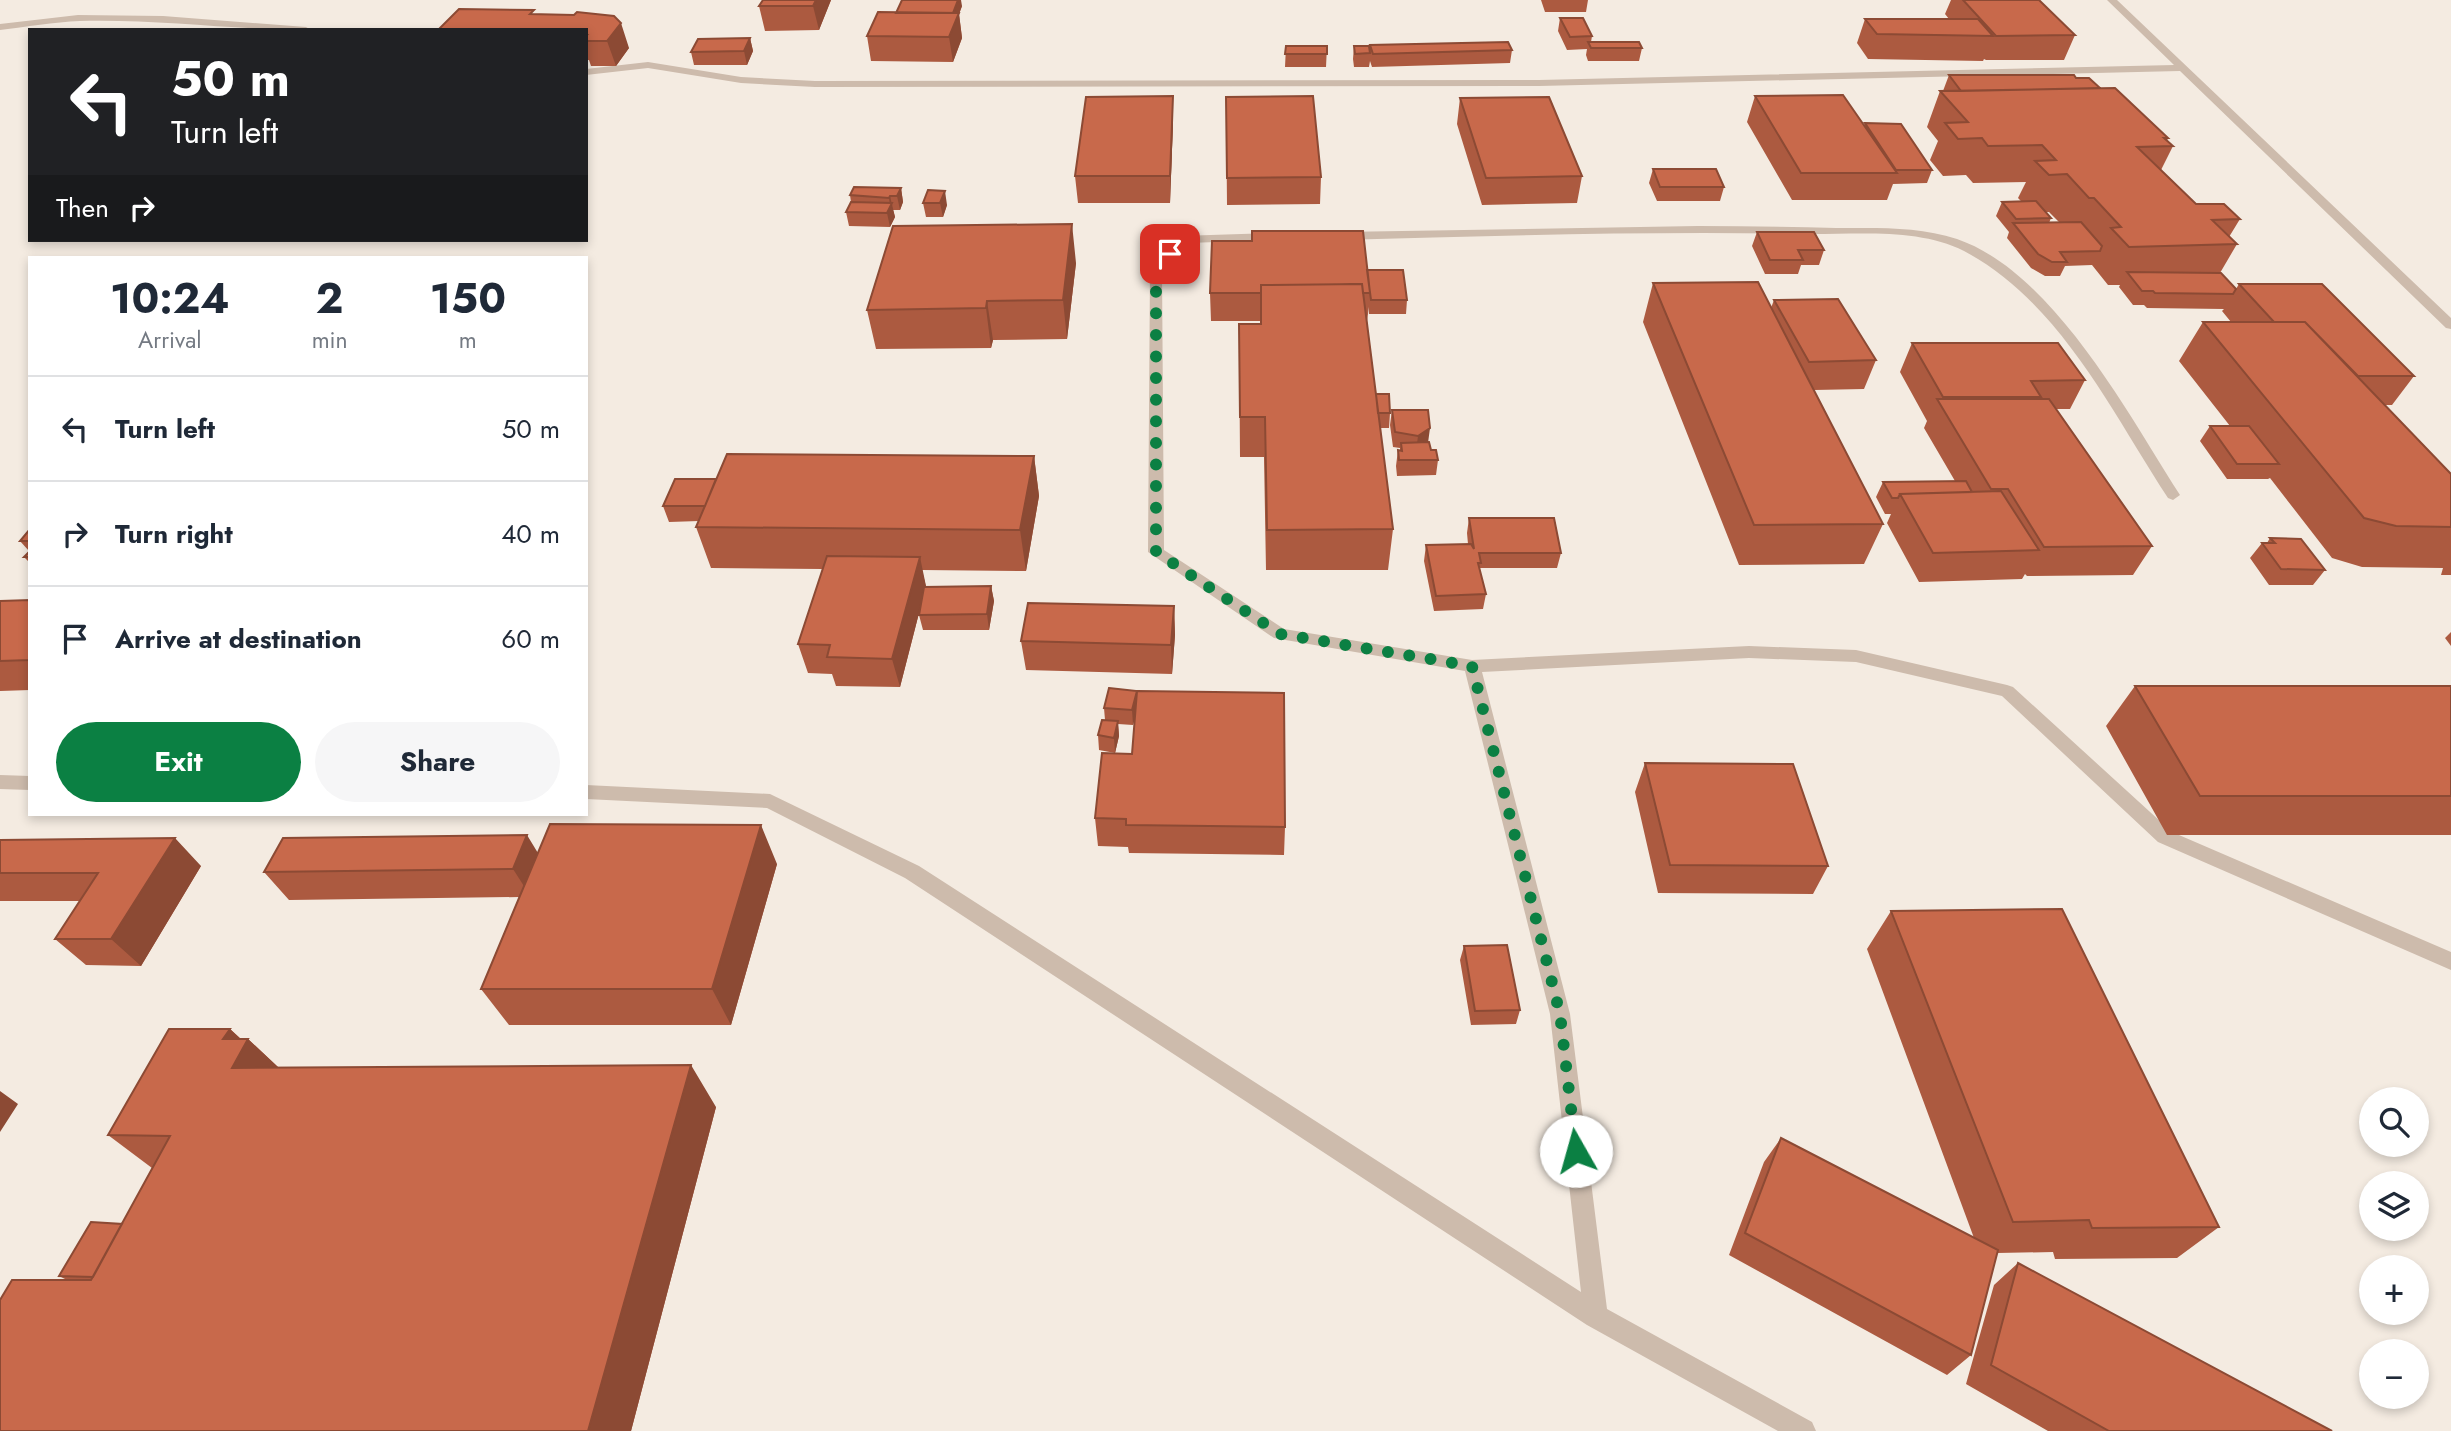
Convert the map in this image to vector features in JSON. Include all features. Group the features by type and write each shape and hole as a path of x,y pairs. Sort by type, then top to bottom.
{"street":[{"path":"2112,0 2451,325"},
{"path":"0,27 90,18 163,19 280,28"},
{"path":"588,72 648,65 741,80 815,84 1539,83 2183,68"},
{"path":"1321,236 1705,228 1889,233 1937,238 1968,248 2031,293 2070,338 2173,495"},
{"path":"1294,236 1184,239 1156,269 1156,552 1280,634 1472,666 1749,652 1856,656 2007,691 2165,837 2451,961"},
{"path":"1472,666 1560,1014 1596,1317"},
{"path":"0,782 28,783"},
{"path":"588,792 770,801 912,872 1596,1317 1803,1431"}],"building":[{"path":"763,0 816,0 813,6 759,6"},
{"path":"902,0 958,0 953,13 896,13"},
{"path":"1963,0 2039,0 2075,35 1996,36"},
{"path":"459,9 534,10 530,14 574,15 577,12 614,16 621,23 607,41 588,41 588,28 440,28"},
{"path":"878,12 959,13 949,37 867,36"},
{"path":"1560,18 1583,18 1592,36 1570,37"},
{"path":"1865,19 1978,19 1993,36 1877,34"},
{"path":"750,38 744,51 691,52 698,39"},
{"path":"1508,42 1512,50 1373,54 1370,45"},
{"path":"1588,42 1639,42 1642,48 1591,48"},
{"path":"1286,46 1327,46 1327,54 1285,54"},
{"path":"1354,46 1369,46 1370,53 1355,54"},
{"path":"1949,75 2074,75 2076,78 2089,78 2100,88 1961,91"},
{"path":"2115,88 2168,138 2164,138 2173,146 2137,147 2196,204 2224,204 2240,219 2212,220 2237,244 2129,247 2111,228 2121,227 2094,198 2089,198 2067,174 2049,175 2035,161 2056,160 2042,145 1988,146 1982,138 1958,139 1945,123 1968,122 1940,91"},
{"path":"1843,95 1897,173 1801,173 1755,96"},
{"path":"1173,96 1170,176 1075,176 1086,97"},
{"path":"1313,96 1321,177 1227,178 1226,97"},
{"path":"1549,97 1582,176 1486,178 1460,98"},
{"path":"1865,123 1901,124 1932,170 1896,170"},
{"path":"1653,169 1716,169 1724,187 1660,187"},
{"path":"854,187 901,188 897,196 889,198 850,195"},
{"path":"928,190 945,191 940,203 923,203"},
{"path":"2036,201 2051,218 2016,219 2002,202"},
{"path":"851,202 892,203 887,213 846,212"},
{"path":"2081,222 2102,246 2100,251 2060,252 2067,262 2052,262 2038,254 2013,223"},
{"path":"1072,224 1063,300 987,301 986,308 867,310 893,226"},
{"path":"1252,231 1363,231 1370,293 1363,293 1362,284 1261,285 1261,293 1210,293 1212,241 1252,241"},
{"path":"1757,232 1814,232 1824,250 1798,250 1803,260 1770,260"},
{"path":"1367,270 1403,270 1407,300 1371,300"},
{"path":"2127,272 2221,273 2236,289 2233,294 2142,291"},
{"path":"1758,282 1883,524 1754,525 1653,283"},
{"path":"1362,284 1393,529 1267,530 1265,417 1240,417 1239,324 1261,324 1261,285"},
{"path":"2239,284 2322,284 2414,376 2358,376 2305,322 2274,322"},
{"path":"1838,299 1876,360 1809,362 1774,300"},
{"path":"2203,322 2305,322 2451,474 2451,527 2396,526 2364,518"},
{"path":"1912,343 2058,343 2085,380 2031,381 2041,397 1943,397"},
{"path":"1376,394 1389,394 1390,413 1378,413"},
{"path":"1937,399 2049,399 2152,546 2044,547 2008,489 1991,489"},
{"path":"1392,410 1428,410 1430,428 1418,436 1395,432"},
{"path":"2210,426 2249,426 2279,464 2237,464"},
{"path":"1429,442 1431,450 1436,450 1438,460 1399,460 1398,450 1402,451 1401,443"},
{"path":"727,454 1034,456 1020,530 696,527"},
{"path":"675,479 716,479 705,506 663,506"},
{"path":"1966,481 1972,492 1900,494 1898,498 1892,498 1883,482"},
{"path":"2001,491 2039,550 1933,553 1900,494"},
{"path":"1469,518 1554,518 1561,553 1479,553 1481,563 1478,563 1486,594 1436,596 1426,545 1471,544 1474,549"},
{"path":"28,531 28,541 20,541"},
{"path":"2270,538 2301,539 2325,570 2281,569 2262,543 2275,543"},
{"path":"827,556 920,557 892,659 827,657 830,645 798,644"},
{"path":"991,586 987,614 919,615 924,587"},
{"path":"28,600 28,660 0,661 0,601"},
{"path":"1028,603 1174,606 1171,645 1021,641"},
{"path":"2135,686 2451,686 2451,796 2200,796"},
{"path":"1109,688 1137,691 1132,710 1104,708"},
{"path":"1137,691 1284,693 1285,827 1126,825 1126,819 1095,818 1102,753 1132,754"},
{"path":"1102,720 1118,721 1114,738 1098,735"},
{"path":"1645,763 1793,764 1828,866 1670,865"},
{"path":"550,824 761,825 712,989 481,989"},
{"path":"527,835 513,869 264,872 283,838"},
{"path":"175,838 111,939 55,939 98,873 0,873 0,840"},
{"path":"2062,909 2219,1227 2092,1228 2089,1220 2013,1222 1891,911"},
{"path":"1507,945 1520,1010 1475,1011 1464,946"},
{"path":"169,1029 230,1029 223,1039 248,1039 232,1068 691,1065 588,1431 0,1431 0,1300 12,1280 91,1280 170,1136 108,1135"},
{"path":"1781,1138 1998,1250 1971,1355 1745,1233"},
{"path":"91,1222 122,1224 93,1277 59,1276"},
{"path":"2018,1263 2332,1431 2109,1431 1991,1365"}],"route":[{"path":"1170,254 1156,269 1156,552 1280,634 1472,666 1560,1014 1576,1151"}]}
